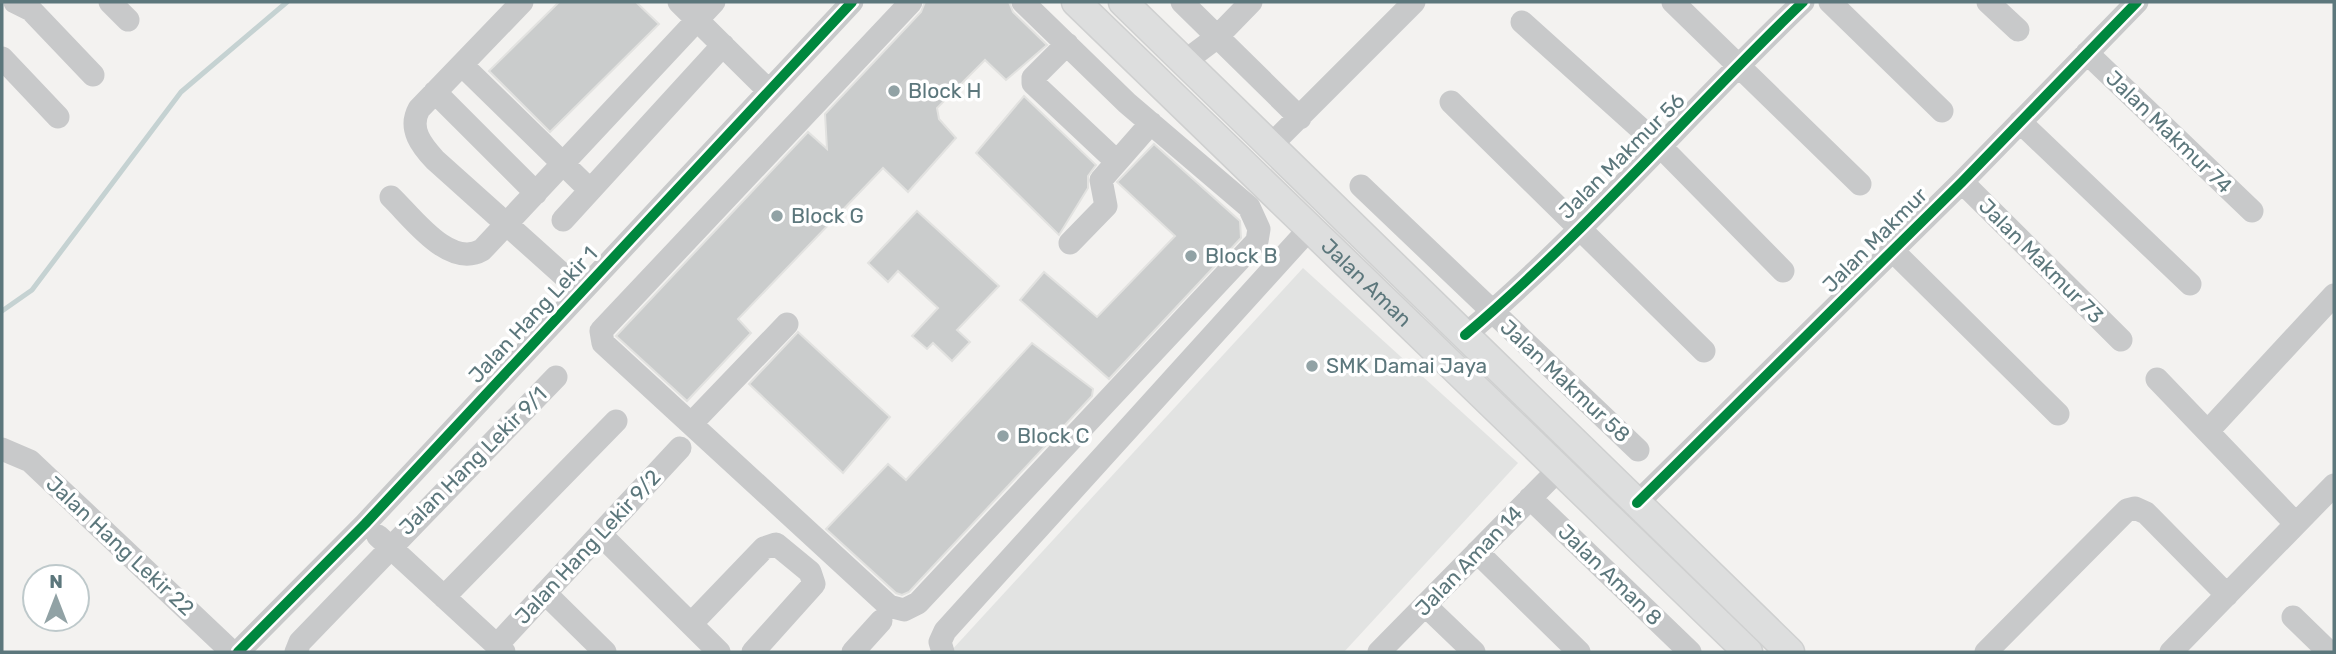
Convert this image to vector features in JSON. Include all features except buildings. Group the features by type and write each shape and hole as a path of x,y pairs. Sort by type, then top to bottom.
{"main road":[{"name":"Jalan Aman","path":"1076,2 1748,652"},
{"name":"Jalan Aman","path":"1122,2 1790,652"}],"street":[{"path":"2,2 12,2 31,10 93,75"},
{"path":"110,2 128,20"},
{"path":"522,2 415,116 420,142 504,224 582,291"},
{"path":"680,2 769,91"},
{"path":"391,197 440,244 458,254 469,256 482,250 714,2"},
{"name":"Jalan Hang Lekir 1","path":"239,652 365,524 852,2"},
{"path":"911,2 601,331 603,343 889,606 904,610 918,603 1257,241 1259,229 1249,207 1127,103 1023,2"},
{"path":"1182,2 1300,118"},
{"path":"1184,62 1216,38 1251,2"},
{"path":"1270,146 1414,2"},
{"path":"1673,2 1860,184"},
{"name":"Jalan Makmur 56","path":"1465,335 1492,313 1662,148 1736,66 1803,2"},
{"path":"1830,2 1942,111"},
{"path":"1988,2 2018,30"},
{"name":"Jalan Makmur","path":"1637,503 1962,182 2137,2"},
{"path":"1522,22 1662,148 1783,271"},
{"path":"1067,44 1034,78 1034,83 1116,161"},
{"path":"563,220 723,46"},
{"name":"Jalan Makmur 74","path":"2087,53 2252,211"},
{"path":"2,58 58,117"},
{"path":"462,65 561,165 590,190"},
{"path":"1127,103 1153,76"},
{"path":"435,93 536,193"},
{"path":"1451,102 1704,351"},
{"path":"2020,121 2190,284"},
{"path":"1070,243 1106,206 1106,196 1099,183 1151,123"},
{"name":"Jalan Makmur 73","path":"1962,182 2121,340"},
{"name":"Jalan Makmur 58","path":"1361,186 1638,450"},
{"path":"943,652 940,642 944,631 1310,228"},
{"path":"1892,250 2058,414"},
{"path":"2209,430 2334,295"},
{"path":"691,424 787,324"},
{"name":"Jalan Hang Lekir 9/1","path":"296,652 300,642 390,545 556,377"},
{"path":"2157,379 2209,430 2296,524"},
{"path":"444,597 616,421"},
{"name":"Jalan Hang Lekir 9/2","path":"500,649 545,593 680,448"},
{"name":"Jalan Hang Lekir 22","path":"2,449 30,461 232,652"},
{"name":"Jalan Aman 14","path":"1379,652 1559,469"},
{"path":"2171,652 2334,485"},
{"name":"Jalan Aman 8","path":"1530,498 1690,652"},
{"path":"1986,652 2127,510 2135,508 2146,513 2227,595"},
{"path":"365,524 500,649"},
{"path":"600,534 719,652"},
{"path":"691,624 769,544 782,547 810,572 814,584 753,652"},
{"path":"1477,552 1579,652"},
{"path":"545,593 605,652"},
{"path":"1426,605 1474,652"},
{"path":"2293,617 2329,652"},
{"path":"853,652 881,621"}],"shaded area":[{"name":"SMK Damai Jaya","path":"1303,268 1518,463 1344,652 950,652"}],"waterway":[{"path":"2,311 32,290 181,92 287,2"}],"cycle path":[{"path":"238,652 365,524 852,2"},
{"path":"1465,335 1510,296 1595,214 1803,2"},
{"path":"1637,503 1962,182 2137,2"}],"place":[{"name":"Block H","path":"894,91"},
{"name":"Block G","path":"777,216"},
{"name":"Block B","path":"1191,256"},
{"name":"SMK Damai Jaya","path":"1312,366"},
{"name":"Block C","path":"1003,436"}]}
